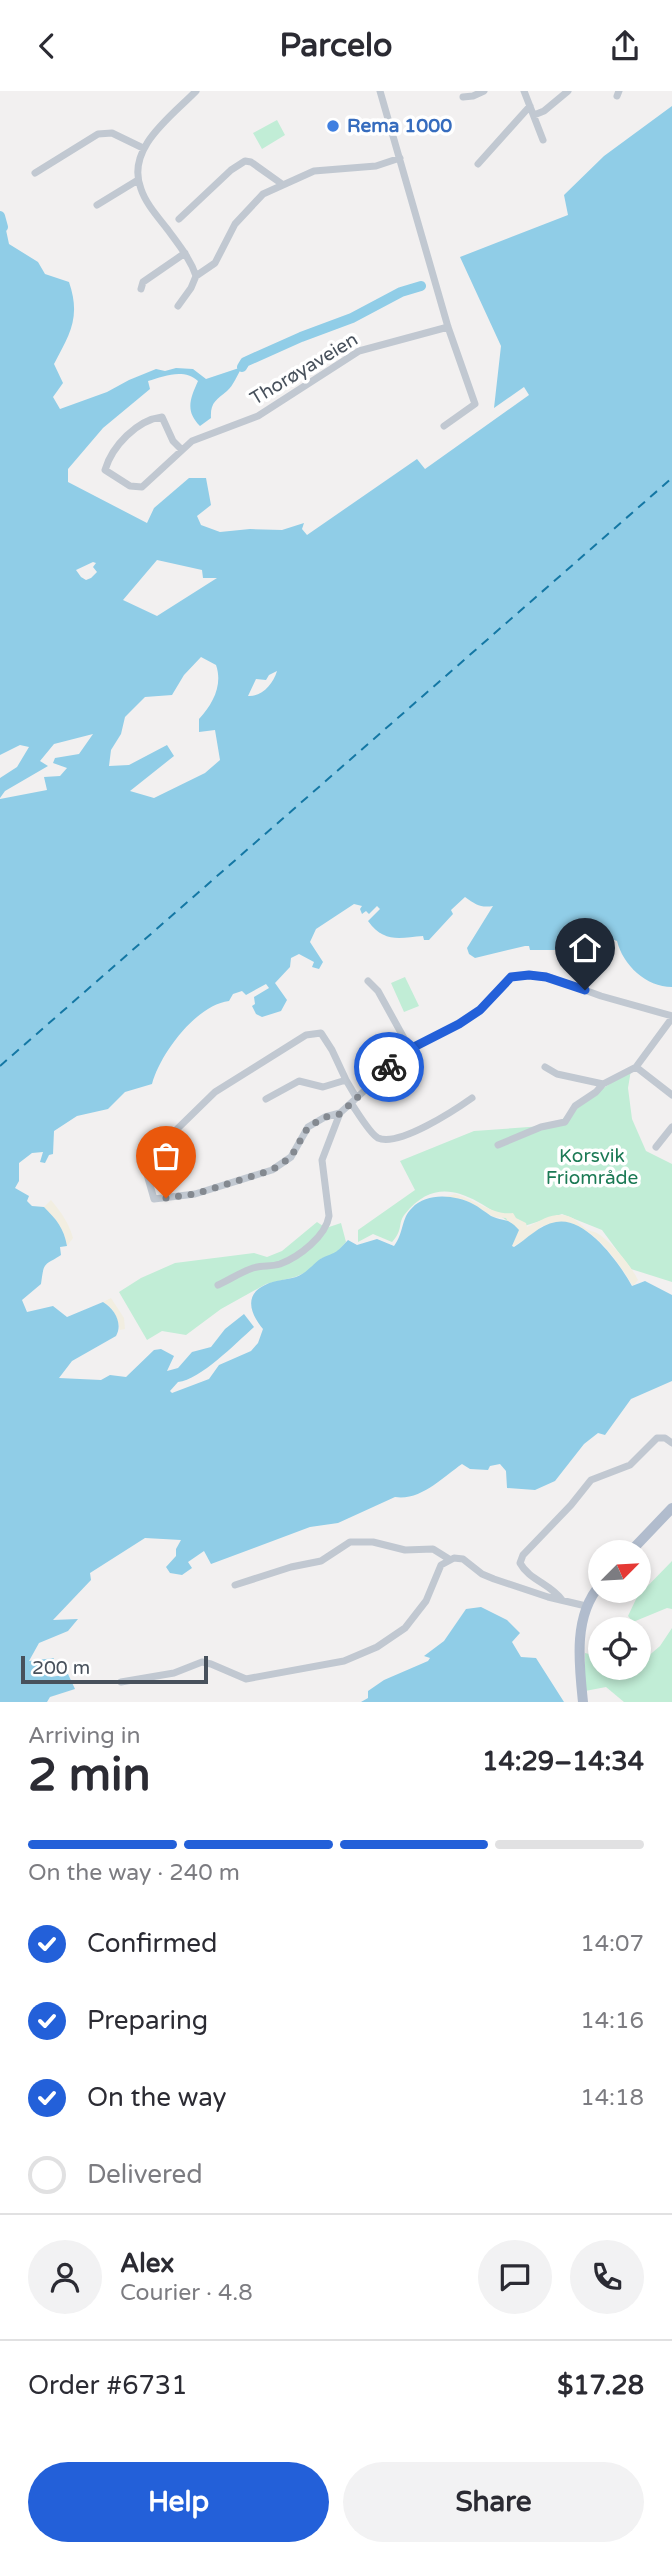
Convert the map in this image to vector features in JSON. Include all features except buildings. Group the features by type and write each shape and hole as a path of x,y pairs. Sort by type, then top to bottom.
{"main road":[{"path":"641,1540 672,1508"},
{"path":"583,1702 580,1643 588,1603"}],"street":[{"path":"196,91 143,148 138,180 149,204 184,253 196,276"},
{"path":"380,91 448,327 475,404 444,426"},
{"path":"463,97 484,91"},
{"path":"524,91 543,140"},
{"path":"534,115 544,111 568,91"},
{"path":"478,164 530,106"},
{"path":"35,173 98,134 112,133 143,148"},
{"path":"178,306 196,276 217,261 235,224 255,199 314,171 379,165 400,158"},
{"path":"179,219 245,160 282,184"},
{"path":"97,205 138,180"},
{"path":"141,289 143,282 184,253"},
{"name":"Thorøyaveien","path":"182,450 173,441 162,417 156,418 130,433 116,448 105,470 130,486 142,487 199,437 258,416 359,351 448,327"},
{"path":"218,1285 254,1268 287,1261 301,1252 326,1228 329,1216 323,1160 340,1114 410,1049 471,1016 491,999 504,983 519,975 546,977 672,1017 636,1067 603,1084 575,1106 565,1122 541,1127 498,1145"},
{"path":"368,981 378,991 410,1049"},
{"path":"340,1114 325,1117 308,1127 291,1157 272,1170 195,1194 154,1199 146,1171 172,1134 215,1092 306,1035 321,1033 332,1050 353,1100 374,1135 386,1139 396,1138 444,1117 472,1098"},
{"path":"545,1067 557,1074 603,1084"},
{"path":"636,1067 672,1095"},
{"path":"266,1099 299,1081 323,1087 346,1080"},
{"path":"656,1147 672,1127"},
{"path":"562,1600 542,1581 524,1571 520,1563 523,1555 595,1477 630,1465 657,1438 672,1443"},
{"path":"235,1585 291,1567 317,1562 350,1542 373,1542 405,1550 433,1549 449,1559 463,1559 482,1574 494,1579 586,1606"},
{"path":"121,1682 174,1673 202,1663 211,1664 246,1679 344,1661 376,1647 405,1628 426,1601 442,1565 449,1559"}],"green space":[{"path":"277,120 285,135 262,149 253,133"},
{"path":"405,977 419,1006 404,1012 391,983"},
{"name":"Korsvik Friområde","path":"631,1070 628,1088 632,1119 646,1151 672,1164 672,1282 631,1269 602,1230 562,1214 518,1228 475,1200 447,1192 433,1193 419,1200 405,1214 392,1242 373,1234 358,1242 358,1230 415,1190 400,1161 474,1131 557,1125 573,1108"},
{"path":"317,1222 326,1228 341,1223 346,1242 337,1252 322,1258 309,1271 266,1284 221,1309 186,1335 162,1331 147,1340 119,1292 141,1278 175,1263 254,1253 267,1257 282,1251"},
{"path":"672,1561 672,1609 667,1608 645,1617 629,1617 634,1603 651,1603 651,1583"},
{"path":"672,1628 672,1702 624,1702 606,1687 585,1691 585,1653 588,1654 588,1680 651,1680 651,1654"}],"sand":[{"path":"455,1194 491,1210 513,1213 516,1218 526,1223 527,1227 553,1216 570,1217 611,1244 638,1280 633,1286 601,1243 575,1226 542,1226 533,1235 512,1247 515,1236 506,1218 494,1217 465,1200 444,1197"},
{"path":"51,1200 64,1218 73,1238 67,1246 59,1224 44,1207"},
{"path":"111,1298 124,1318 125,1329 120,1330 115,1314 103,1302"}],"water":[{"path":"672,106 672,987 653,983 637,973 624,958 617,941 611,939 607,947 586,950 530,950 529,946 525,946 475,958 469,954 467,948 493,906 485,907 465,897 451,910 453,914 429,940 424,940 423,936 386,936 368,921 380,909 377,906 369,914 366,911 362,914 362,906 354,904 316,929 310,942 323,962 319,969 312,967 314,962 299,954 291,958 290,967 275,983 287,1000 281,1011 262,1017 256,1014 252,1006 255,1004 254,997 269,988 266,984 246,995 242,991 233,994 229,1001 204,1011 171,1046 152,1084 125,1092 108,1109 77,1116 54,1131 53,1154 49,1155 45,1163 40,1162 43,1152 32,1153 19,1163 19,1181 15,1188 29,1196 27,1201 32,1206 44,1207 62,1229 67,1246 60,1247 61,1255 44,1268 41,1284 22,1300 27,1312 53,1306 67,1317 103,1302 114,1313 118,1322 116,1336 72,1361 59,1378 101,1380 110,1375 126,1377 154,1350 161,1349 174,1356 167,1371 178,1368 192,1352 211,1347 225,1329 244,1314 254,1327 207,1368 187,1380 178,1382 170,1391 172,1393 209,1379 219,1365 251,1351 258,1343 263,1329 251,1306 258,1289 269,1283 301,1275 319,1260 336,1252 348,1240 357,1245 377,1239 394,1246 412,1208 425,1199 450,1197 466,1201 491,1216 512,1223 519,1230 512,1246 514,1247 539,1229 556,1222 579,1226 611,1255 632,1286 645,1281 672,1295 672,1381 631,1399 605,1435 598,1433 584,1444 555,1481 535,1490 507,1488 506,1471 500,1464 490,1466 488,1470 470,1469 462,1464 423,1492 395,1497 338,1523 310,1527 211,1564 204,1551 188,1562 192,1568 182,1575 170,1573 166,1567 176,1556 181,1540 145,1538 90,1573 91,1580 53,1620 78,1619 68,1631 39,1643 29,1661 54,1658 46,1672 51,1677 68,1674 75,1689 50,1697 47,1702 0,1702 0,799 47,790 44,777 60,776 67,768 53,763 55,758 79,754 93,734 54,744 40,761 48,766 5,791 0,798 0,778 17,767 29,747 20,745 0,755 0,228 6,230 9,244 38,262 45,274 69,282 74,315 69,334 54,364 63,383 53,397 60,409 107,392 156,369 193,369 206,379 242,367 227,391 214,402 211,418 200,426 192,415 190,405 198,381 180,374 148,381 150,389 103,428 68,469 68,482 147,523 154,508 189,478 206,478 211,505 197,516 201,525 220,532 282,530 304,523 302,529 307,535 417,459 425,469 529,395 524,387 494,408 501,346 460,257 568,215 564,195 604,156","holes":["157,560 202,570 203,578 217,578 157,616 123,600","93,562 96,563 93,567 97,572 86,580 76,570","201,657 216,665 217,687 209,707 199,719 199,732 215,730 220,760 205,773 154,798 130,791 174,756 167,745 129,765 109,766 111,750 121,734 125,717 145,697 172,695 184,675","277,671 266,689 248,696 256,679 266,680"]},
{"path":"481,1607 507,1620 520,1633 512,1642 521,1657 536,1658 564,1702 361,1702 368,1698 368,1691 384,1680 428,1661 430,1658 424,1656 444,1641 466,1609"}],"waterway":[{"path":"0,216 3,227"},
{"path":"242,367 245,362 352,318 401,292 421,286"}],"ferry route":[{"path":"0,1066 672,478"}],"way so far":[{"path":"166,1198 195,1194 272,1170 283,1164 291,1157 312,1123 340,1114 389,1067"}],"place":[{"name":"Rema 1000","path":"333,126"}],"route":[{"path":"389,1067 410,1049 480,1010 511,977 546,977 585,990"}]}
